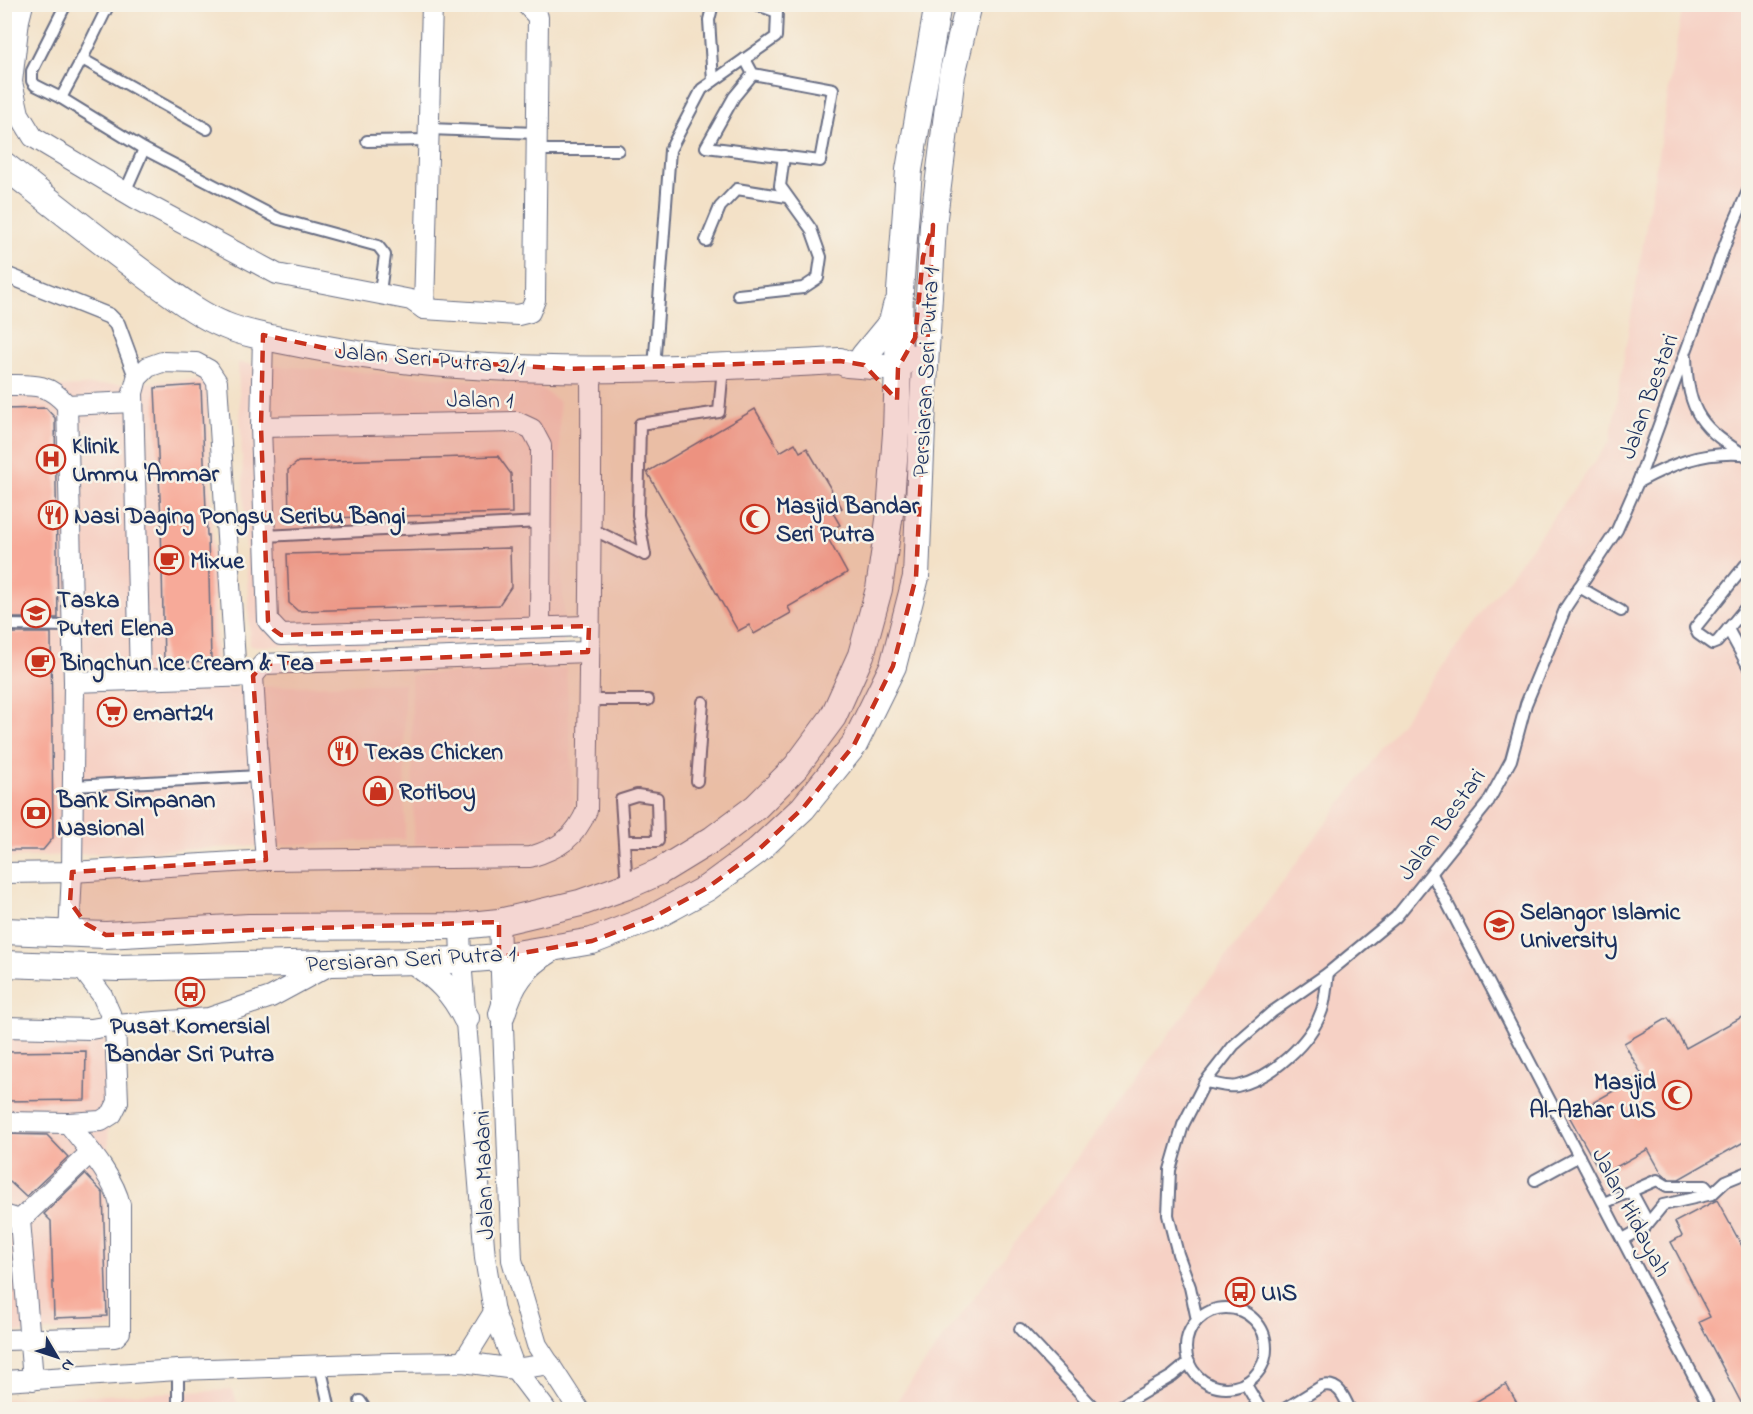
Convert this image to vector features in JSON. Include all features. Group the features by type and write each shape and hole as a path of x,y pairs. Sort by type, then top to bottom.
{"street":[{"path":"22,4 12,82 19,114 33,137 125,192 277,274 380,292 411,300 424,309 518,315 530,312 535,300 538,17 525,4"},
{"path":"424,309 432,4"},
{"name":"Persiaran Seri Putra 1","path":"4,931 106,935 249,927 460,926 499,922 580,903 659,872 713,839 756,807 796,767 833,717 861,656 879,589 890,513 896,433 900,361 900,291 909,170 938,4"},
{"name":"Persiaran Seri Putra 1","path":"4,964 118,968 461,960 499,957 592,940 652,918 707,888 756,852 802,808 854,746 893,666 916,576 933,225 952,75 969,4"},
{"name":"Jalan Seri Putra 2/1","path":"4,165 93,237 197,311 225,326 263,335 363,356 428,363 591,369 900,361"},
{"path":"921,459 914,438 917,383 914,372 900,361 915,338 923,257 933,225"},
{"path":"4,274 109,316 117,324 137,378"},
{"path":"896,433 880,383 856,361 892,322 900,291"},
{"path":"263,335 261,428 268,621 281,635 589,626"},
{"path":"140,679 133,393 137,378 148,367 162,362 196,363 209,370 217,382 245,677 259,776 266,860"},
{"path":"4,873 72,872 266,860 530,857 549,852 566,841 580,826 587,810 588,652 592,529 591,369"},
{"path":"4,386 32,385 46,388 57,393 67,405 74,682 74,786 69,935 92,956 118,968"},
{"path":"67,405 133,402"},
{"name":"Jalan 1","path":"261,428 517,422 532,429 541,446 540,627"},
{"path":"74,682 245,677 264,664 588,652"},
{"path":"70,902 86,924 106,935"},
{"name":"Jalan Madani","path":"499,922 512,1260 537,1345 579,1410"},
{"name":"Jalan Madani","path":"460,926 485,1258 494,1312 515,1369 546,1410"},
{"path":"502,1014 508,993 516,979 539,956 554,947"},
{"path":"414,961 446,986 457,1000 466,1018"},
{"path":"4,1027 90,1029 209,1018 272,997 335,963"},
{"path":"4,1122 101,1121 112,1113 118,1102 116,1025 102,995 81,967"},
{"path":"4,1340 115,1337 120,1332 120,1205 118,1194 91,1152 68,1123"},
{"path":"33,1380 31,1340 12,1217 91,1152"},
{"path":"463,1362 494,1312"},
{"path":"4,1381 178,1370 320,1365 463,1362 515,1369 550,1364"}],"lane":[{"path":"66,4 32,71 32,81 35,85 144,148 279,219 378,246 385,255 380,292"},
{"path":"61,98 109,4"},
{"path":"713,4 709,20 713,81"},
{"path":"654,368 670,150 702,89 776,37 777,12 755,4"},
{"path":"82,59 207,129"},
{"path":"745,59 753,74"},
{"path":"753,74 833,89 820,161 706,147 735,97 753,74"},
{"path":"368,141 429,134 537,141 618,150"},
{"path":"125,192 144,148"},
{"path":"738,295 803,288 819,278 821,257 811,229 780,186 784,156"},
{"path":"706,241 720,207 737,189 787,197"},
{"name":"Jalan Bestari","path":"1197,1320 1190,1287 1178,1254 1168,1215 1170,1170 1183,1125 1205,1082 1234,1045 1272,1012 1329,973 1396,917 1487,804 1511,760 1526,704 1566,607 1617,530 1638,482 1729,234 1749,191"},
{"path":"1686,351 1690,394 1696,411 1707,427 1722,441 1746,455"},
{"path":"592,529 645,555 638,515 640,424 719,412 723,366"},
{"path":"1638,482 1669,465 1699,456 1721,453 1746,455"},
{"path":"265,536 541,522"},
{"path":"1749,562 1695,628 1698,634 1712,644 1717,642 1749,605"},
{"path":"1579,587 1621,611"},
{"path":"4,625 73,626"},
{"path":"1728,629 1749,666"},
{"path":"588,700 648,700"},
{"path":"697,781 703,702"},
{"path":"74,786 259,776"},
{"path":"624,841 658,841 657,798 637,795 621,800 627,886"},
{"name":"Jalan Hidayah","path":"1432,874 1712,1410"},
{"path":"1205,1082 1236,1086 1261,1077 1291,1056 1311,1032 1322,1010 1329,973"},
{"path":"1535,1180 1579,1156"},
{"path":"1623,1239 1645,1227 1663,1205 1712,1194 1749,1172"},
{"path":"1604,1203 1657,1180 1666,1186 1705,1186 1712,1194"},
{"path":"1631,1191 1644,1215"},
{"path":"1221,1308 1235,1309 1248,1314 1258,1323 1264,1335 1266,1349 1263,1362 1256,1374 1245,1383 1232,1387 1219,1387 1206,1383 1196,1374 1189,1362 1186,1351 1190,1330 1197,1320 1208,1312 1221,1308"},
{"path":"1020,1329 1096,1410"},
{"path":"1114,1410 1172,1376 1189,1362"},
{"path":"320,1365 330,1410"},
{"path":"178,1370 178,1410"},
{"path":"1245,1383 1261,1410"},
{"path":"1283,1410 1329,1384 1343,1394 1350,1410"}],"highlighted area":[{"path":"933,225 916,577 893,666 854,745 803,808 756,852 707,888 652,918 592,941 499,957 499,922 106,935 86,924 70,902 72,872 266,860 253,676 263,664 588,652 589,626 281,635 274,630 268,621 261,427 263,335 363,356 568,369 840,361 864,365 897,400 898,368 915,338 923,257"}],"shaded area":[{"name":"Selangor Islamic University","path":"1683,5 1748,5 1748,1409 890,1410 1610,441"},
{"path":"238,363 537,385 559,402 564,644 250,646"},
{"path":"207,379 218,688 404,683 405,839 5,858 5,390"},
{"path":"566,668 574,804 565,824 546,840 414,845 411,675"},
{"path":"4,1037 106,1040 114,1328 5,1333"},
{"path":"233,1390 239,1409 5,1410 4,1399"}],"building":[{"path":"201,385 211,661 164,663 155,388"},
{"path":"46,408 55,418 58,618 4,618 4,409"},
{"name":"Masjid Bandar Seri Putra","path":"755,409 780,452 795,443 800,452 807,448 842,508 833,513 840,525 825,533 847,573 788,607 791,613 754,634 749,625 738,631 647,472"},
{"path":"498,456 511,474 512,513 289,519 288,470 298,462"},
{"path":"510,548 511,587 499,605 298,611 289,603 287,554"},
{"path":"4,633 51,633 53,838 43,850 4,850"},
{"name":"Masjid Al-Azhar UIS","path":"1749,1013 1749,1139 1679,1179 1669,1179 1662,1174 1648,1149 1602,1175 1569,1116 1642,1075 1624,1043 1668,1018 1686,1048"},
{"path":"86,1051 85,1100 4,1101 4,1052"},
{"path":"4,1134 47,1135 68,1157 26,1197 10,1182 4,1182"},
{"path":"85,1174 103,1193 107,1316 54,1318 51,1221 44,1214"},
{"path":"1717,1200 1749,1259 1749,1410 1745,1410 1699,1322 1710,1317 1671,1242 1682,1236 1675,1222"},
{"path":"1506,1384 1521,1410 1462,1410"}],"place":[{"name":"Klinik Ummu 'Ammar","path":"51,459"},
{"name":"Nasi Daging Pongsu Seribu Bangi","path":"53,515"},
{"name":"Masjid Bandar Seri Putra","path":"755,519"},
{"name":"Mixue","path":"169,560"},
{"name":"Taska Puteri Elena","path":"36,613"},
{"name":"Bingchun Ice Cream & Tea","path":"40,662"},
{"name":"emart24","path":"112,712"},
{"name":"Texas Chicken","path":"343,751"},
{"name":"Rotiboy","path":"378,791"},
{"name":"Bank Simpanan Nasional","path":"36,813"},
{"name":"Selangor Islamic University","path":"1499,925"},
{"name":"Pusat Komersial Bandar Sri Putra","path":"190,992"},
{"name":"Masjid Al-Azhar UIS","path":"1677,1095"},
{"name":"UIS","path":"1240,1292"}]}
